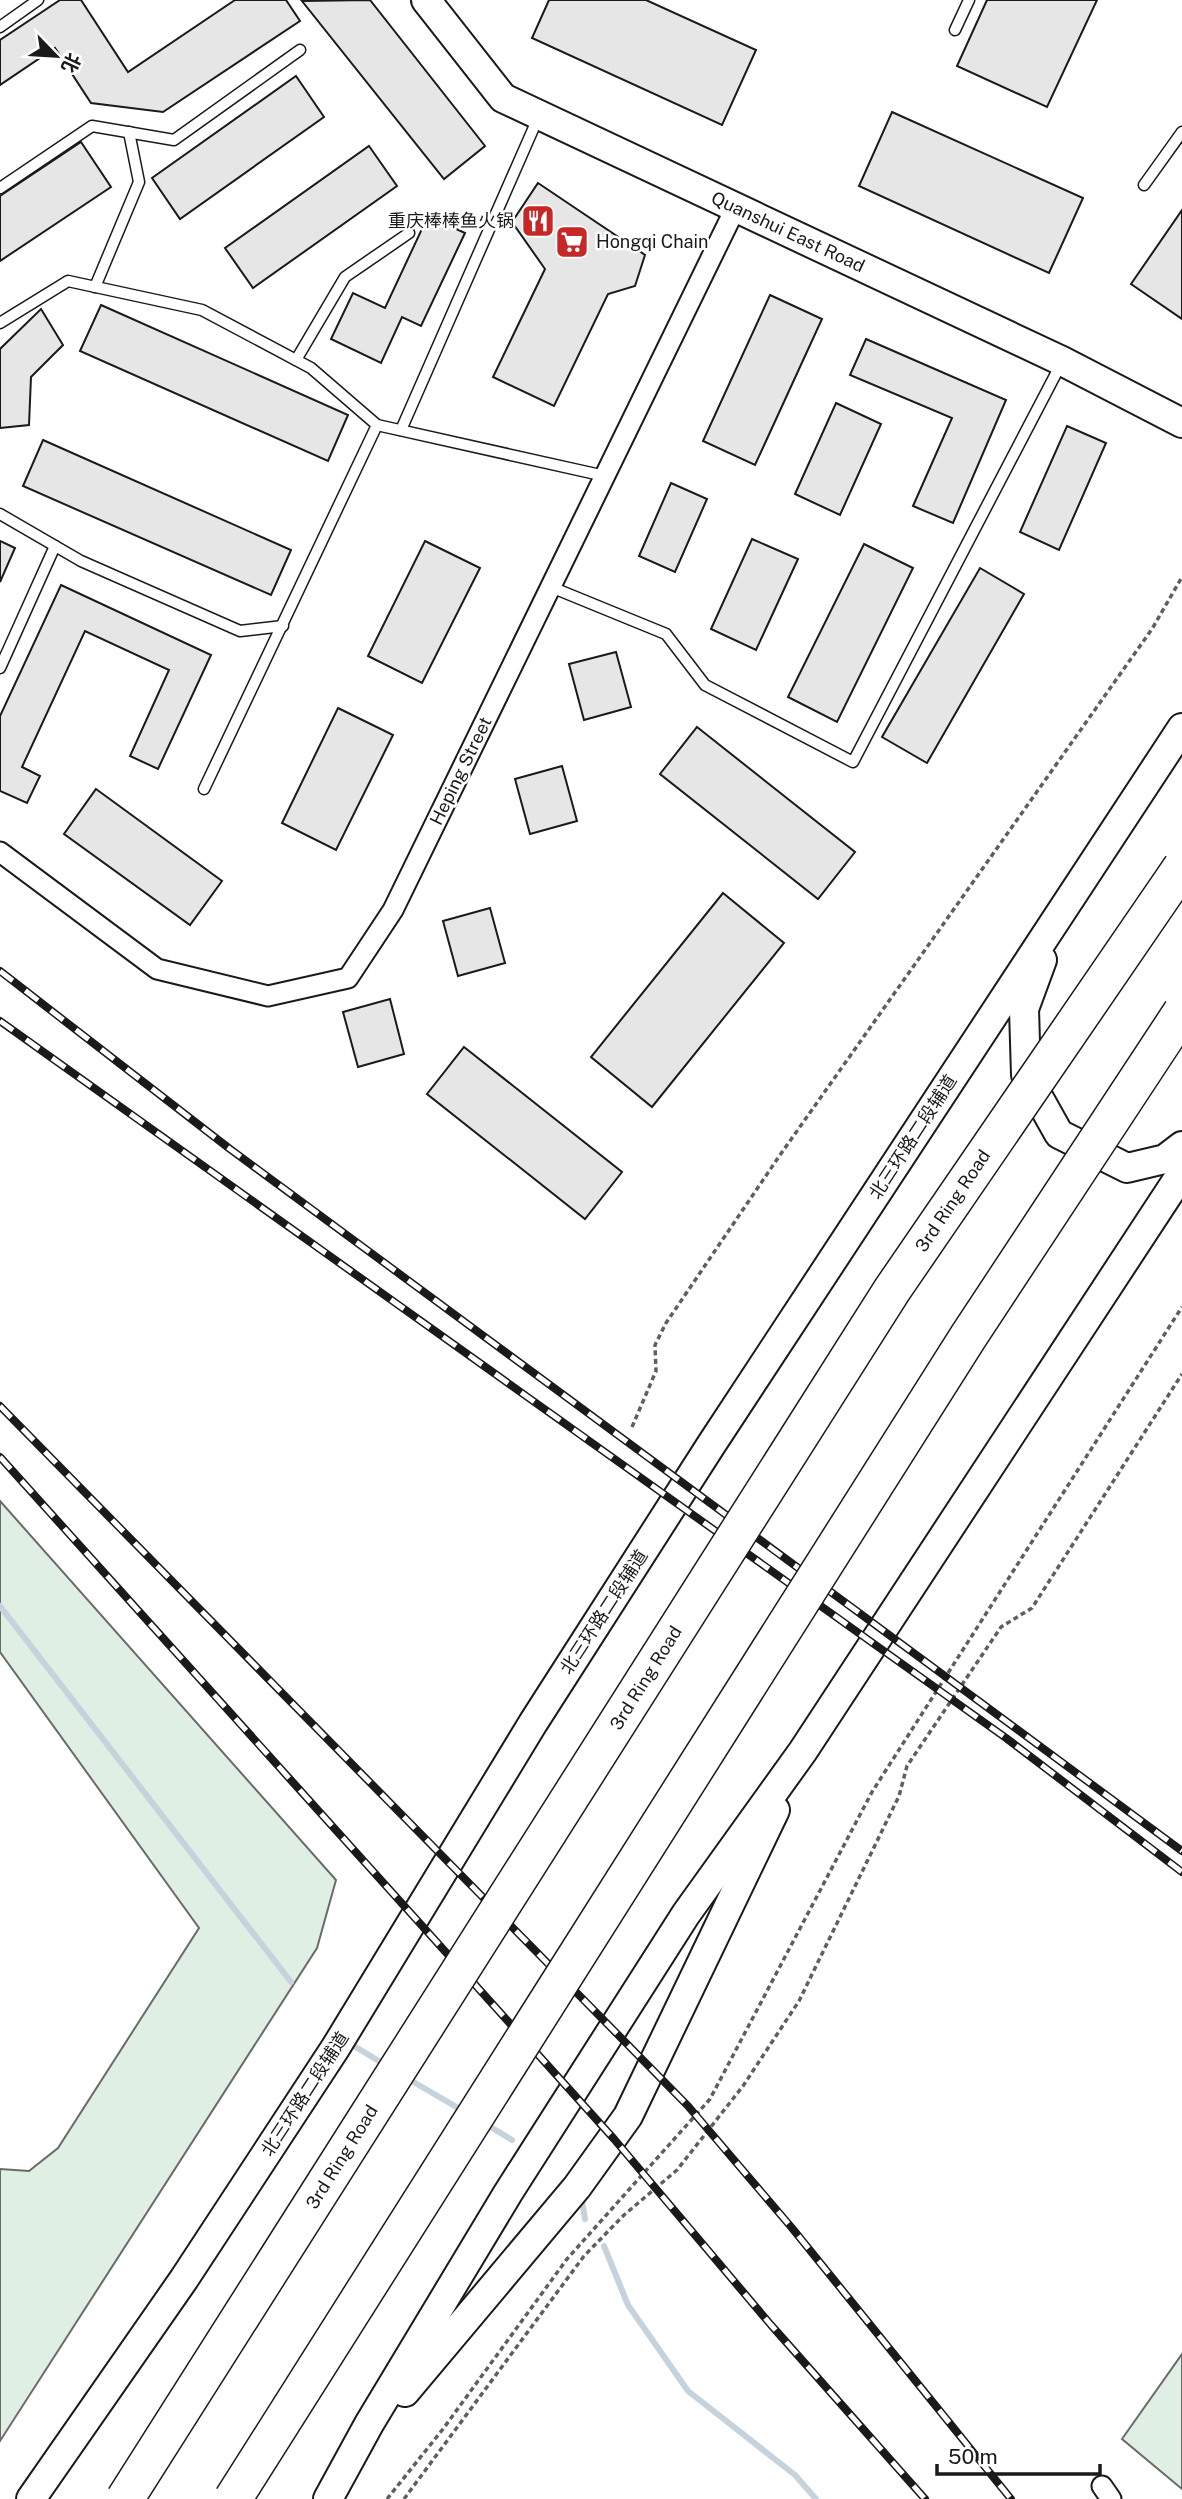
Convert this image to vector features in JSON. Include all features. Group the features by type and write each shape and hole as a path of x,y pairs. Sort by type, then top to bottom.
{"highway":[{"name":"3rd Ring Road","path":"125,2499 892,1290 1182,867"},
{"path":"233,2499 968,1337 1182,1012"}],"main road":[{"name":"Quanshui East Road","path":"426,0 503,98 1062,361 1182,423"},
{"name":"北三环路二段辅道","path":"31,2499 184,2279 348,2029 540,1712 1182,728"},
{"path":"1059,914 1024,1009 1026,1075 1059,1134 1127,1168 1165,1159 1182,1146"},
{"path":"328,2499 508,2193 678,1926 803,1751 1182,1173"},
{"path":"353,2453 577,2187 628,2116 803,1751"}],"street":[{"name":"Heping Street","path":"0,852 157,969 268,996 348,978 393,910 736,207"}],"lane":[{"path":"0,27 38,0"},
{"path":"955,30 969,0"},
{"path":"0,188 92,126 174,140 300,50"},
{"path":"401,430 540,115"},
{"path":"95,287 139,182 128,132"},
{"path":"1144,185 1182,132"},
{"path":"296,360 345,277 409,233"},
{"path":"0,323 68,281 202,310 311,368 377,425 605,476"},
{"path":"551,587 666,634 705,685 853,762 1062,361"},
{"path":"204,789 377,425"},
{"path":"0,514 81,561 240,631 283,626"},
{"path":"0,668 55,546"}],"path":[{"path":"632,1427 656,1371 655,1345 666,1323 780,1155 1152,629 1182,577"},
{"path":"387,2499 443,2429 567,2259 710,2099 872,1792 1182,1307"},
{"path":"404,2499 584,2256 624,2215 677,2170 743,2086 799,2001 899,1796 906,1766 1001,1627 1032,1608 1182,1374"}],"green space":[{"path":"0,1501 336,1880 317,1948 0,2441 0,2169 29,2171 58,2148 199,1928 0,1652"},
{"path":"1182,2354 1182,2489 1122,2439"}],"building":[{"path":"60,0 81,0 128,72 235,0 286,0 300,21 163,112 91,103 55,48 0,85 0,40"},
{"path":"370,0 485,146 444,179 302,1"},
{"path":"549,0 646,0 756,50 722,125 532,38"},
{"path":"987,0 1097,0 1047,107 957,66"},
{"path":"296,76 324,117 180,219 152,178"},
{"path":"892,112 1083,198 1049,273 859,186"},
{"path":"81,142 111,187 0,261 0,196"},
{"path":"369,146 397,186 253,288 225,248"},
{"path":"538,183 645,255 635,286 608,294 554,406 493,377 545,269 512,222"},
{"path":"1182,210 1182,319 1131,284"},
{"path":"428,216 465,233 421,326 402,317 381,363 331,339 353,293 385,308"},
{"path":"770,295 822,319 755,465 703,441"},
{"path":"101,305 348,415 328,461 80,351"},
{"path":"41,309 63,345 31,377 29,425 0,428 0,349"},
{"path":"866,339 1006,400 953,523 913,506 952,418 850,375"},
{"path":"836,403 881,424 840,515 795,494"},
{"path":"1067,426 1106,443 1059,550 1020,532"},
{"path":"43,440 291,550 271,595 23,486"},
{"path":"671,483 707,499 675,572 639,556"},
{"path":"752,539 798,559 756,650 711,629"},
{"path":"0,541 15,548 0,582"},
{"path":"425,541 480,568 422,683 368,656"},
{"path":"864,544 913,568 837,722 788,697"},
{"path":"980,568 1024,594 927,763 882,737"},
{"path":"61,585 211,655 158,769 130,756 169,670 85,631 22,767 40,776 27,803 0,791 0,716"},
{"path":"616,652 631,707 584,720 569,664"},
{"path":"338,708 393,735 336,850 282,823"},
{"path":"697,727 855,852 818,899 660,774"},
{"path":"562,766 577,821 530,834 515,779"},
{"path":"96,789 222,881 190,925 64,834"},
{"path":"723,893 784,943 652,1107 591,1057"},
{"path":"490,908 505,963 458,976 443,921"},
{"path":"390,999 404,1054 358,1067 343,1012"},
{"path":"464,1047 622,1172 585,1219 427,1094"}],"waterway":[{"path":"0,1606 291,1982"},
{"path":"354,2046 387,2066"},
{"path":"405,2077 465,2112"},
{"path":"484,2123 512,2140"},
{"path":"582,2201 585,2219"},
{"path":"604,2246 628,2305 688,2391 795,2475 816,2499"}],"railway":[{"path":"0,971 230,1149 1182,1851"},
{"path":"0,1021 1006,1738 1182,1872"},
{"path":"0,1406 688,2106 792,2228 1011,2499"},
{"path":"0,1457 614,2139 771,2325 925,2499"}],"place":[{"name":"重庆棒棒鱼火锅","path":"538,221"},
{"name":"Hongqi Chain","path":"572,242"}]}
